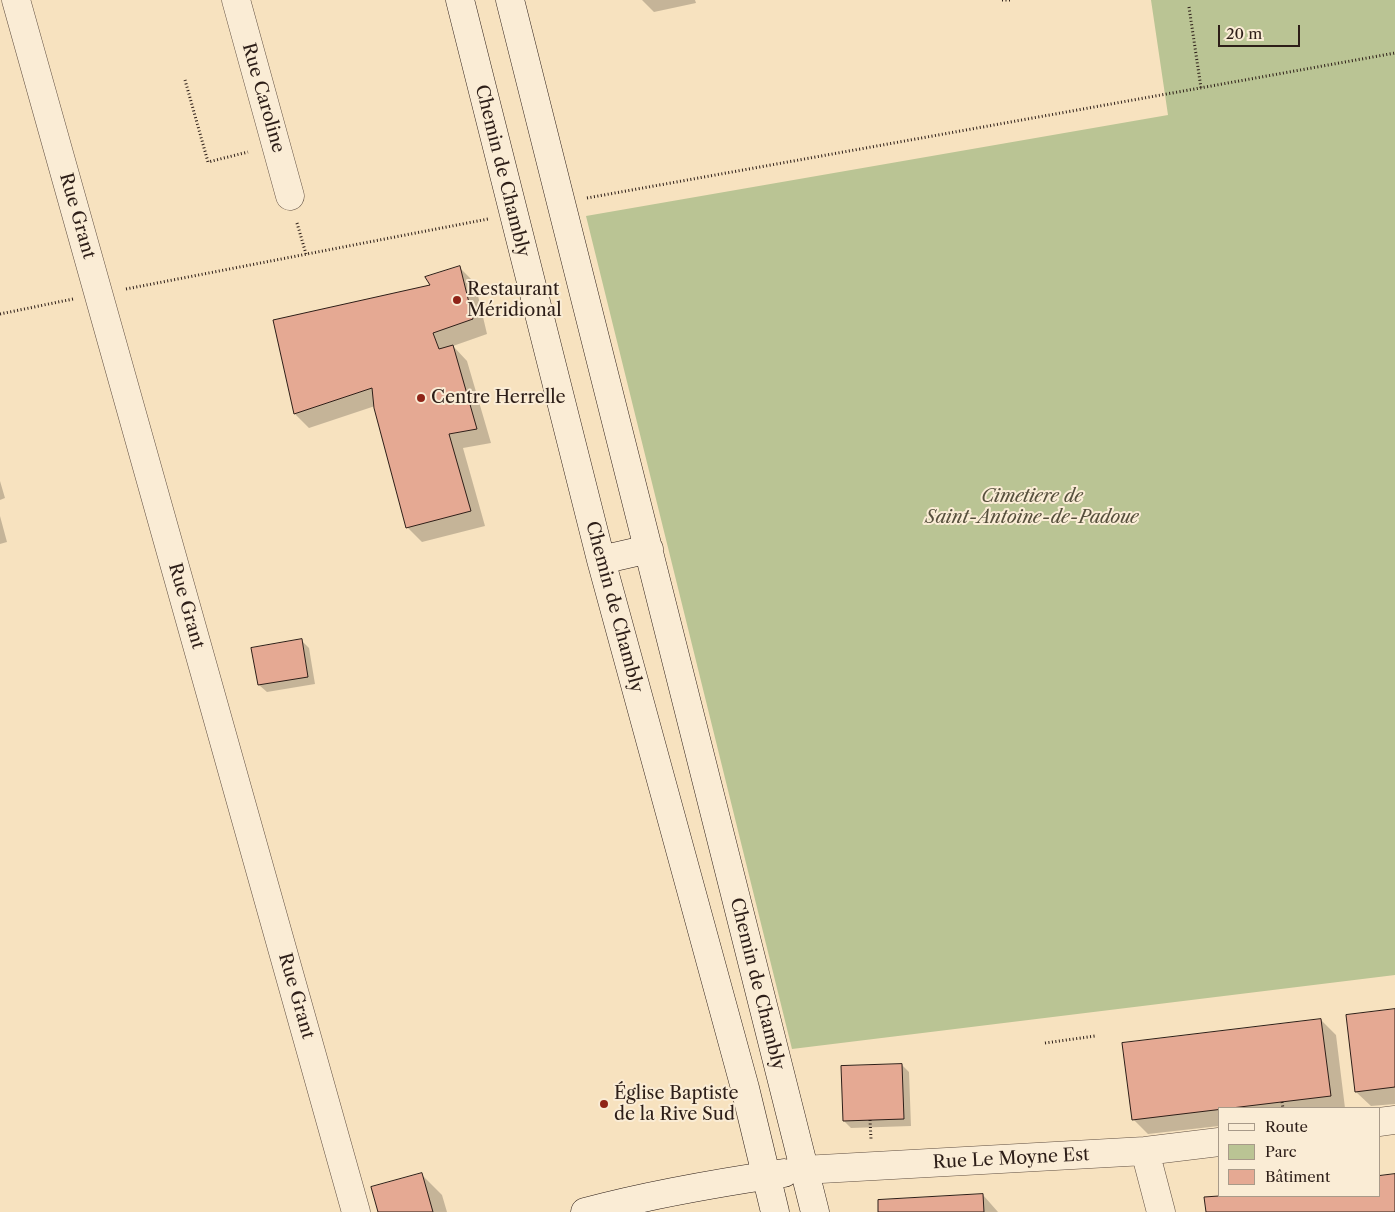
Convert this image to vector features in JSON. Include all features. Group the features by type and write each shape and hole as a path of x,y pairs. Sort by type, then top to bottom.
{"main road":[{"name":"Rue Grant","path":"16,0 356,1212"},
{"name":"Rue Caroline","path":"236,0 290,196"},
{"name":"Chemin de Chambly","path":"460,0 507,196 601,560 745,1088 775,1212"},
{"name":"Chemin de Chambly","path":"510,0 803,1170 816,1212"},
{"path":"601,560 649,549"},
{"path":"1380,1122 1395,1120"},
{"name":"Rue Le Moyne Est","path":"585,1212 645,1196 803,1170 1145,1152 1218,1142"},
{"path":"1145,1152 1161,1212"}],"path":[{"path":"1002,0 1010,0"},
{"path":"1189,8 1200,88"},
{"path":"586,198 1395,53"},
{"path":"185,80 208,162 277,146"},
{"path":"290,196 306,254"},
{"path":"117,291 492,218"},
{"path":"0,314 78,298"},
{"path":"1045,1043 1095,1036"},
{"path":"1282,1102 1283,1107"}],"green space":[{"name":"Cimetiere de Saint-Antoine-de-Padoue","path":"1151,0 1395,0 1395,975 792,1049 586,216 1168,115"}],"building":[{"name":"Centre Herrelle","path":"460,266 473,319 433,333 439,349 453,345 477,429 449,434 471,511 406,528 374,408 372,388 294,414 273,320 430,285 425,277"},
{"path":"302,639 308,677 258,685 251,648"},
{"path":"1395,1009 1395,1087 1355,1092 1346,1015"},
{"path":"1321,1019 1331,1096 1240,1107 1218,1107 1218,1110 1132,1120 1122,1043"},
{"path":"902,1064 904,1119 843,1121 841,1066"},
{"path":"422,1173 433,1212 378,1212 371,1187"},
{"path":"1395,1174 1395,1212 1206,1212 1204,1197 1380,1197 1380,1176"},
{"path":"983,1194 984,1212 878,1212 878,1200"}],"place":[{"name":"Restaurant Méridional","path":"457,300"},
{"name":"Centre Herrelle","path":"421,398"},
{"name":"Église Baptiste de la Rive Sud","path":"604,1104"}]}
